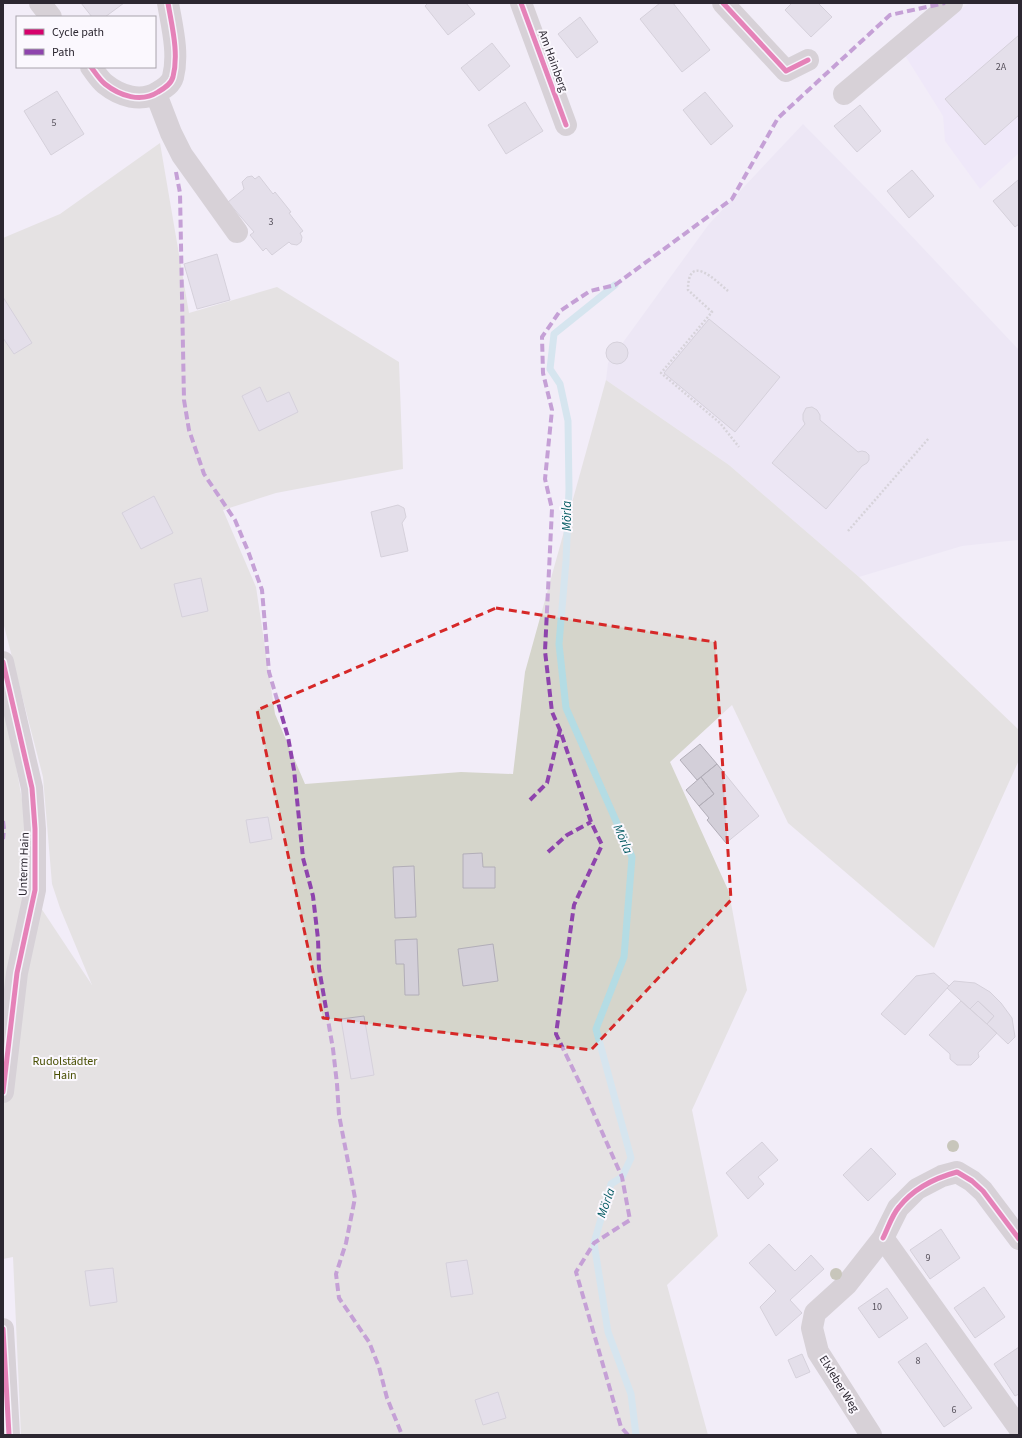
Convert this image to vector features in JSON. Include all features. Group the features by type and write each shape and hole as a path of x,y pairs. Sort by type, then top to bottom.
{"street":[{"path":"40,3 50,16"},
{"path":"92,68 104,83 120,94 143,99 156,94 166,87 172,78 176,56 168,3"},
{"name":"Am Hainberg","path":"521,3 566,125"},
{"path":"723,3 786,71 808,60"},
{"path":"844,94 952,3"},
{"path":"156,94 171,133 182,155 237,232"},
{"name":"Unterm Hain","path":"3,662 32,788 35,829 35,890 17,974 3,1092"},
{"name":"Elxleber Weg","path":"871,1435 818,1352 812,1328 815,1313 847,1284 883,1238 898,1208 917,1189 942,1176 957,1172 972,1181 983,1191 1019,1239"},
{"path":"883,1238 1019,1428"},
{"path":"3,1329 9,1435"}],"path":[{"path":"728,291 705,272 698,270 692,274 688,280 688,290 712,312 661,373 720,423 739,447"},
{"path":"848,531 929,438"}],"highlighted area":[{"path":"496,608 715,642 731,900 591,1050 323,1018 257,710"}],"shaded area":[{"path":"969,3 1019,3 1019,153 980,189 945,141 943,116 904,54"},
{"path":"803,124 873,195 1019,350 1019,540 962,546 859,577 729,465 606,380 608,363 709,224"}],"green space":[{"name":"Rudolstädter Hain","path":"160,143 189,313 277,287 399,362 403,469 276,493 223,510 256,587 275,714 305,784 461,772 513,774 525,672 606,380 729,465 859,577 1019,730 1019,760 934,948 788,823 732,705 670,762 729,892 747,990 692,1110 718,1236 667,1285 708,1435 21,1435 13,1257 3,1259 3,700 7,714 41,908 92,985 60,908 52,884 43,777 3,622 3,238 60,214"}],"building":[{"path":"81,3 124,3 106,16 91,16"},
{"path":"428,3 466,3 475,14 448,35 425,6"},
{"path":"660,3 673,3 710,50 682,72 640,19"},
{"path":"792,3 818,3 832,17 811,37 785,10"},
{"path":"580,17 598,42 577,58 558,34"},
{"path":"1019,35 1019,115 985,145 945,99"},
{"path":"492,43 510,66 479,91 461,68"},
{"path":"57,91 84,134 51,155 24,111"},
{"path":"705,92 733,126 711,145 683,110"},
{"path":"525,102 543,131 506,154 488,125"},
{"path":"860,105 881,131 857,152 834,126"},
{"path":"912,170 934,196 909,218 887,191"},
{"path":"252,176 255,179 259,176 273,194 275,192 291,212 289,213 303,231 300,233 302,237 301,242 297,245 289,242 272,255 266,248 263,251 250,235 254,232 228,202 244,189 242,182 247,177"},
{"path":"1018,180 1019,224 1015,227 993,201"},
{"path":"217,254 230,300 197,309 184,264"},
{"path":"3,297 32,343 14,354 3,338"},
{"path":"709,319 780,377 735,432 664,373"},
{"path":"617,342 625,345 628,353 625,361 617,364 609,361 606,353 609,345"},
{"path":"260,387 267,402 289,392 298,412 259,431 242,396"},
{"path":"812,407 817,410 820,415 820,420 858,452 866,452 869,455 869,460 867,463 862,466 826,509 772,463 805,424 803,414 806,408"},
{"path":"154,496 173,533 141,549 122,513"},
{"path":"398,505 404,508 406,517 402,523 408,551 381,557 371,512"},
{"path":"201,578 208,611 182,617 174,584"},
{"path":"700,744 717,764 697,780 680,760"},
{"path":"717,764 759,816 726,843 707,820 709,818 699,806 714,794 701,777"},
{"path":"701,777 714,794 699,806 686,790"},
{"path":"268,817 272,839 250,843 246,820"},
{"path":"482,853 483,867 495,867 495,888 463,888 463,854"},
{"path":"414,866 416,917 395,918 393,867"},
{"path":"417,939 419,995 405,995 404,964 396,964 395,940"},
{"path":"493,944 498,981 463,986 458,949"},
{"path":"934,973 949,986 905,1035 881,1014 916,976"},
{"path":"954,981 975,983 990,992 1001,1003 1012,1018 1015,1037 1008,1044 987,1024 994,1016 978,1001 970,1009 947,988"},
{"path":"961,1001 997,1033 978,1053 979,1057 971,1065 957,1065 950,1059 950,1054 929,1035"},
{"path":"978,1001 994,1016 987,1024 970,1009"},
{"path":"364,1016 374,1075 351,1079 341,1019"},
{"path":"762,1142 778,1160 758,1177 764,1184 748,1199 726,1173"},
{"path":"871,1148 896,1174 868,1201 843,1175"},
{"path":"941,1229 960,1258 930,1279 910,1250"},
{"path":"769,1244 795,1271 811,1255 824,1269 790,1300 802,1313 776,1336 760,1307 776,1291 749,1263"},
{"path":"467,1260 473,1294 451,1297 446,1263"},
{"path":"113,1268 117,1302 90,1306 85,1271"},
{"path":"984,1287 1005,1317 975,1338 954,1308"},
{"path":"887,1288 908,1318 879,1338 858,1308"},
{"path":"926,1343 972,1408 944,1427 898,1362"},
{"path":"1019,1347 1019,1394 1015,1396 994,1364"},
{"path":"802,1354 810,1372 796,1378 788,1360"},
{"path":"498,1392 506,1418 483,1425 475,1400"}],"waterway":[{"name":"Mörla","path":"615,285 554,334 550,369 560,384 568,421 569,490 566,561 559,644 566,708 632,857 624,957 596,1029 631,1158 622,1177 611,1184 594,1243 608,1332 631,1394 636,1435"}],"marked path":[{"path":"628,1435 621,1427 576,1272 594,1243 630,1220 622,1177 586,1096 556,1034 574,905 602,845 591,822 560,730 552,712 545,651 552,509 545,479 552,410 543,373 542,337 560,311 590,291 615,285 732,199 778,118 890,15 945,3"},
{"path":"176,172 180,193 184,400 189,430 204,474 235,520 262,590 269,672 288,737 294,770 303,858 313,896 318,939 319,968 333,1049 339,1115 355,1198 346,1243 336,1274 339,1298 369,1342 379,1367 387,1398 402,1435"},
{"path":"530,800 547,783 560,730"},
{"path":"3,821 3,839"},
{"path":"548,852 567,835 591,822"}],"cycle path":[{"path":"92,68 105,84 117,92 131,97 145,97 167,86 171,82 175,68 175,49 168,3"},
{"path":"521,3 566,125"},
{"path":"723,3 786,71 808,60"},
{"path":"3,662 32,788 35,829 35,890 17,973 3,1092"},
{"path":"883,1238 897,1210 911,1194 941,1177 957,1172 972,1181 983,1191 1019,1239"},
{"path":"3,1329 9,1435"}]}
